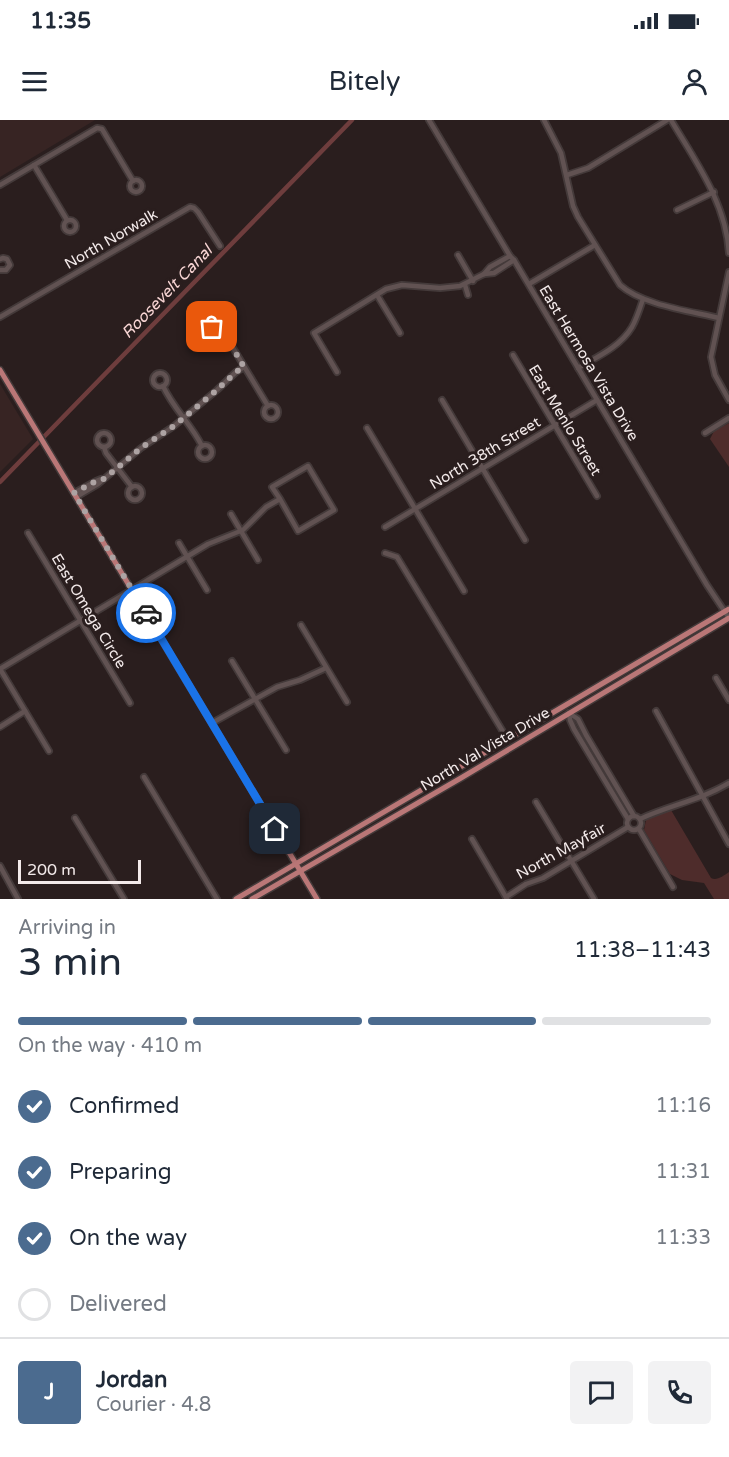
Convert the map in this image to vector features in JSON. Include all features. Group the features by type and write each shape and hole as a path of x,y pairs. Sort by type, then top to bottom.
{"main road":[{"path":"0,370 317,899"},
{"name":"North Val Vista Drive","path":"236,899 727,610"},
{"name":"North Val Vista Drive","path":"252,899 729,618"},
{"path":"614,676 619,684"},
{"path":"605,682 609,689"},
{"path":"586,693 591,700"},
{"path":"565,706 569,713"},
{"path":"555,712 559,719"},
{"path":"508,740 512,747"},
{"path":"496,747 500,754"},
{"path":"428,786 433,794"},
{"path":"380,815 384,822"}],"street":[{"name":"East Hermosa Vista Drive","path":"429,120 707,585 727,610 729,618"},
{"path":"544,120 561,153 573,206 578,217 620,285 643,299 719,318"},
{"path":"567,175 588,168 669,120 714,192 723,218 729,253"},
{"path":"0,185 97,128 102,129 133,181"},
{"path":"34,165 67,220"},
{"path":"677,210 714,192"},
{"name":"North Norwalk","path":"0,317 190,207 198,212 220,246"},
{"path":"529,284 595,244"},
{"path":"458,255 473,281"},
{"path":"0,258 7,259 10,265 6,270 0,270"},
{"path":"337,372 314,333 386,289 402,285 440,288 465,285 484,274 494,273 512,258"},
{"path":"729,272 712,345 711,362 718,381 729,400"},
{"path":"465,285 468,295"},
{"path":"377,295 400,333"},
{"path":"578,368 612,348 626,335 637,316 643,299"},
{"path":"221,328 268,406"},
{"name":"East Menlo Street","path":"513,356 597,496"},
{"path":"75,495 98,484 244,367"},
{"path":"163,386 202,446"},
{"path":"442,400 525,540"},
{"name":"North 38th Street","path":"386,527 597,400"},
{"path":"705,433 729,418"},
{"path":"367,428 464,591"},
{"path":"104,447 106,453 132,487"},
{"path":"308,466 334,510 298,531 280,499 272,487 308,466"},
{"path":"49,751 0,669 187,556 208,544 241,531 266,507 280,499"},
{"path":"231,514 258,560"},
{"name":"East Omega Circle","path":"28,533 130,703"},
{"path":"179,543 207,590"},
{"name":"North Val Vista Drive","path":"385,553 397,557 508,740"},
{"path":"301,625 347,702"},
{"path":"232,661 286,750"},
{"path":"212,723 277,687 313,675 326,668"},
{"path":"716,678 729,700"},
{"path":"0,727 25,711"},
{"path":"656,711 729,844"},
{"path":"569,713 578,719 634,816 640,819 642,825 639,829"},
{"path":"569,713 574,729 628,819 628,827 632,830 639,829"},
{"path":"144,777 217,899"},
{"path":"640,819 659,810 702,796 729,783"},
{"path":"536,802 594,899"},
{"path":"628,819 634,816"},
{"path":"75,818 124,899"},
{"name":"North Mayfair","path":"507,898 526,884 543,878 628,827"},
{"path":"639,829 673,886"},
{"path":"472,839 507,898"},
{"path":"0,867 18,899"}],"shaded area":[{"path":"0,120 95,120 0,177"},
{"path":"0,384 33,439 0,472"},
{"path":"729,423 729,467 710,439 714,431"},
{"path":"671,810 711,878 718,878 729,872 729,899 714,899 704,883 682,880 670,874 644,830 646,820"}],"waterway":[{"name":"Roosevelt Canal","path":"0,482 352,120"}],"way so far":[{"path":"146,613 74,493 104,479 141,448 174,426 244,367 221,328 218,330 212,327"}],"route":[{"path":"146,613 275,829"}]}
